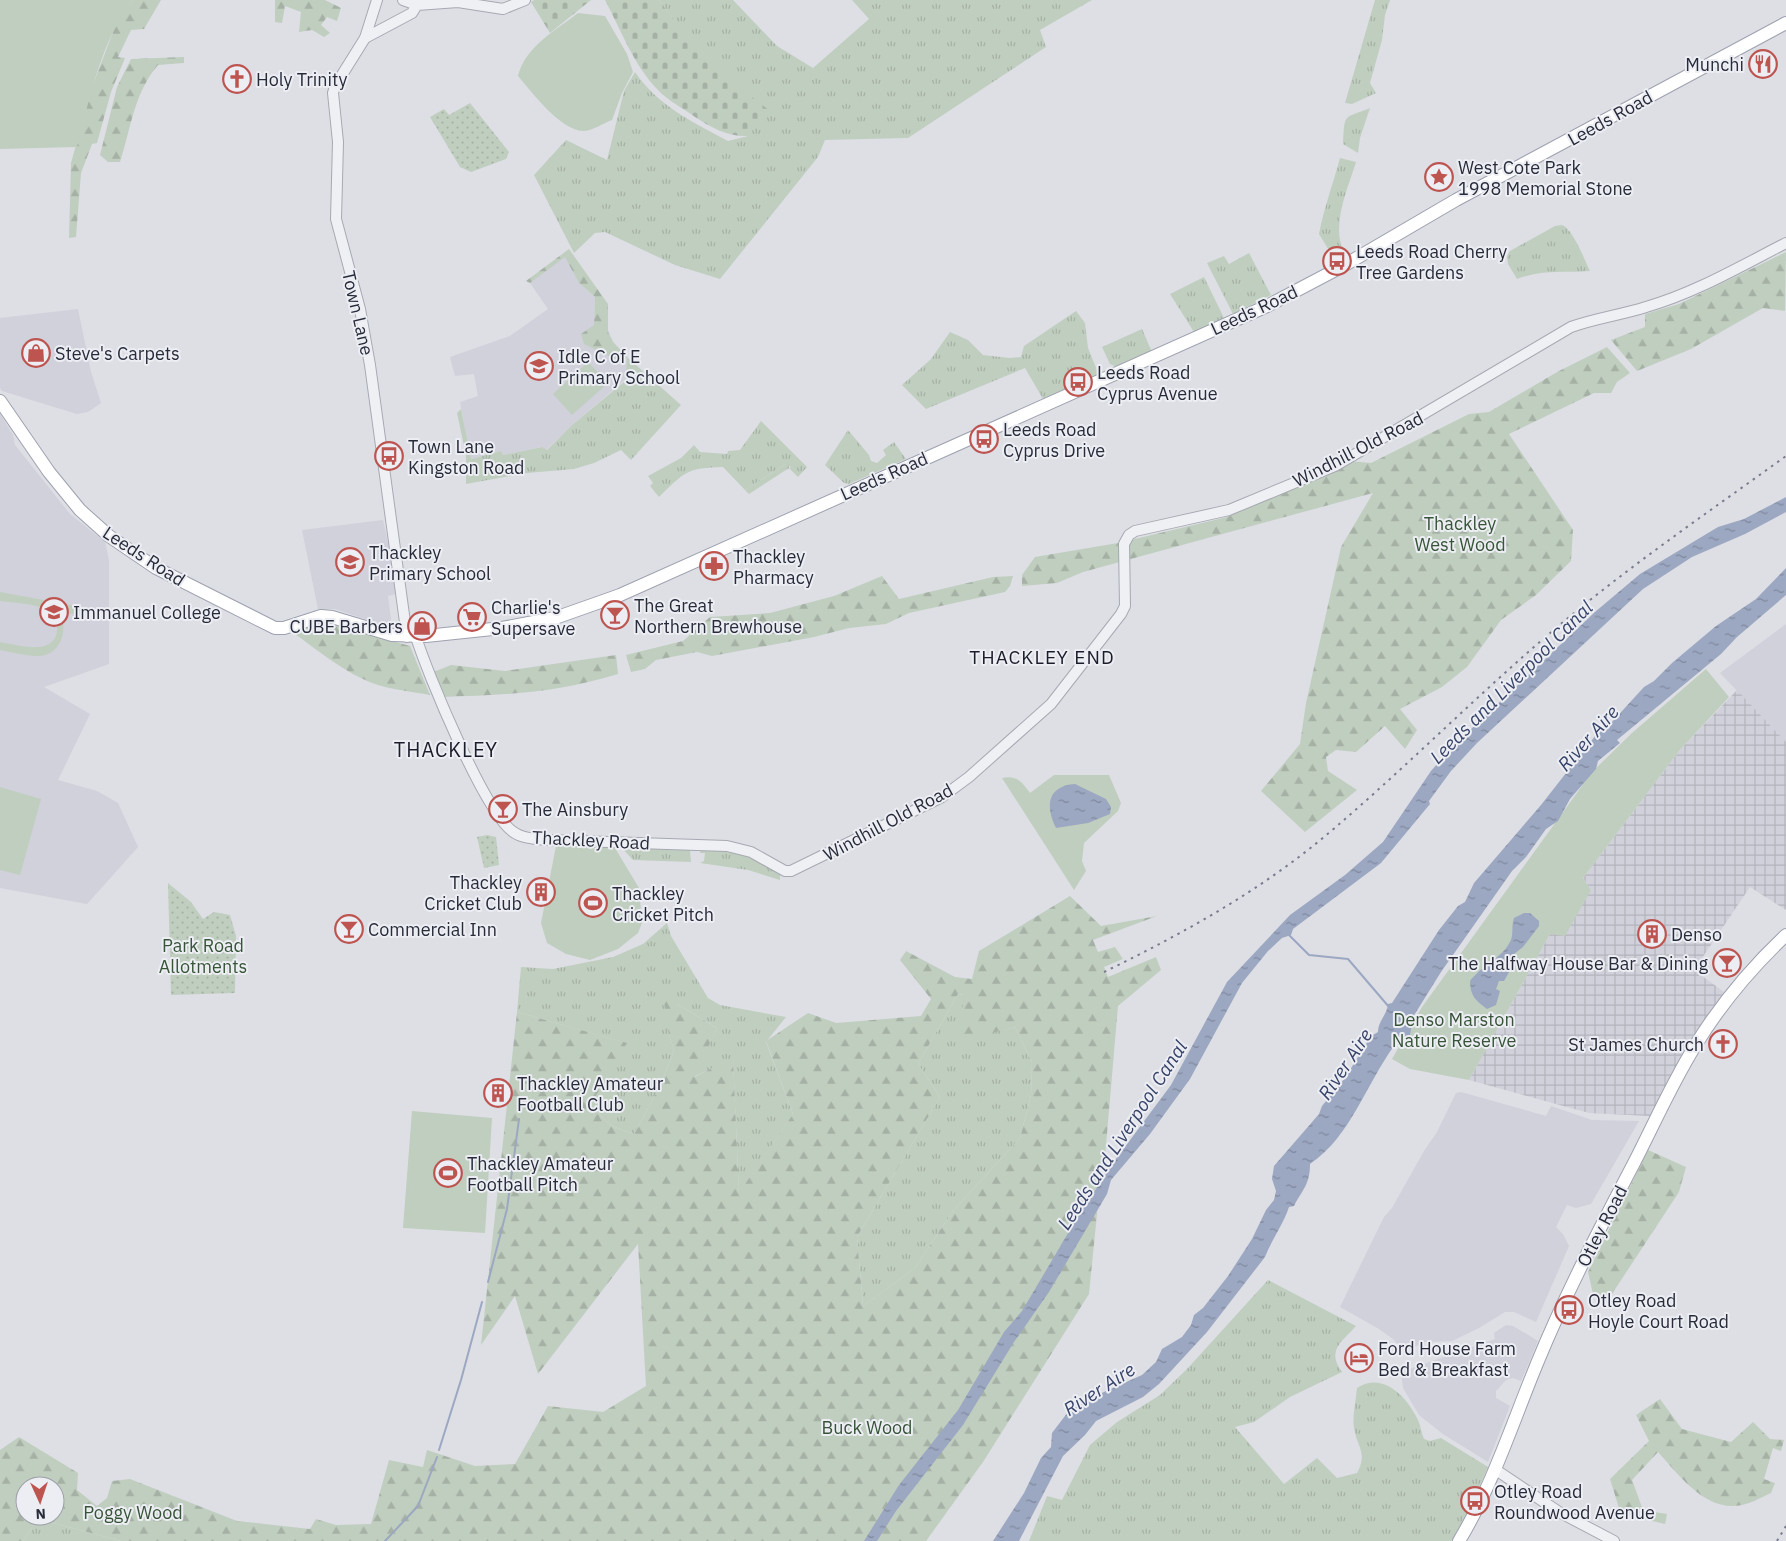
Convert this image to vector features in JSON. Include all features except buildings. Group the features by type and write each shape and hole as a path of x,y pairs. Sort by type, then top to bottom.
{"main road":[{"name":"Leeds Road","path":"0,401 27,442 80,510 109,536 156,568 275,628 284,628 321,616 332,617 392,636 412,637 528,624 582,610 1276,301 1336,270 1456,200 1786,23"},
{"name":"Otley Road","path":"1459,1541 1496,1470 1508,1434 1550,1332 1596,1235 1669,1092 1716,1014 1748,974 1786,935"}],"street":[{"name":"Town Lane","path":"378,0 365,38 335,86 333,93 338,142 335,214 360,309 412,637"},
{"path":"403,0 417,5 458,2 503,10 525,0"},
{"path":"365,38 412,13 417,5"},
{"name":"Windhill Old Road","path":"793,871 942,797 998,754 1051,704 1121,614 1124,606 1124,544 1128,535 1135,531 1229,510 1334,466 1571,327 1596,318 1646,307 1688,291 1786,243"},
{"name":"Thackley Road","path":"412,637 478,780 497,814 514,833 529,838 549,840 726,846 751,852 785,871 793,871"},
{"path":"1496,1470 1572,1520 1614,1541"}],"shaded area":[{"name":"Idle C of E Primary School","path":"565,256 579,283 595,297 594,325 607,327 613,342 627,357 625,380 546,450 541,447 503,455 501,451 470,459 460,402 478,396 474,374 455,376 450,357 510,336 548,309 530,283"},
{"name":"Steve's Carpets","path":"78,309 91,372 101,403 88,412 77,414 2,391 0,388 0,318"},
{"name":"Immanuel College","path":"0,414 13,435 15,445 70,514 105,542 109,560 109,664 44,687 90,714 58,780 97,791 118,803 138,847 87,904 0,888"},
{"name":"Thackley Primary School","path":"383,520 399,593 388,596 391,619 386,626 335,609 318,609 302,530"},
{"path":"1786,624 1786,742 1720,673"},
{"path":"1737,690 1786,742 1786,910 1750,887 1694,970 1724,992 1689,1042 1650,1116 1589,1113 1469,1080 1550,934 1591,890 1583,878 1679,751"},
{"path":"1461,1092 1546,1116 1551,1106 1592,1120 1639,1121 1591,1204 1576,1208 1567,1205 1556,1227 1563,1234 1569,1246 1536,1322 1514,1312 1505,1312 1479,1328 1452,1341 1425,1342 1404,1352 1393,1339 1379,1329 1340,1307 1384,1217 1392,1208 1424,1151 1437,1132 1456,1093"},
{"path":"1506,1325 1513,1326 1538,1341 1521,1381 1513,1378 1506,1380 1496,1391 1496,1398 1510,1406 1488,1462 1443,1434 1419,1415 1403,1388 1401,1372 1495,1339 1494,1333"}],"green space":[{"path":"0,0 133,0 122,16 105,51 92,89 77,147 0,149"},
{"path":"133,0 161,0 144,29 131,30 118,57 125,58 111,92 97,143 92,144 81,173 76,237 69,238 71,163 92,87 118,19"},
{"path":"275,0 325,0 341,8 337,21 327,17 321,25 330,33 324,37 312,30 299,32 301,12 285,6 282,23 275,22"},
{"path":"534,0 591,0 550,33 531,2"},
{"path":"605,0 659,0 684,32 710,59 769,110 748,136 741,136 714,128 666,98 642,70 628,47"},
{"path":"659,0 733,0 777,46 813,68 869,19 852,0 1092,0 1040,30 1046,47 908,138 825,140 818,157 720,279 675,265 605,232 595,233 574,253 534,175 566,140 607,160 624,91 635,72 644,84 665,104 702,127 728,141 748,136 729,80 682,31"},
{"path":"1375,0 1390,0 1385,15 1382,40 1370,83 1376,93 1352,104 1345,103"},
{"path":"578,13 605,16 627,54 633,72 622,93 612,120 587,131 574,129 556,117 518,76 527,56 534,48"},
{"path":"184,57 184,63 158,65 150,76 138,99 120,162 108,162 100,155 117,87 131,59"},
{"path":"470,103 509,152 506,159 471,172 460,167 430,117 444,109 449,115"},
{"path":"1370,108 1360,138 1358,153 1343,144 1345,122 1350,116"},
{"path":"1340,158 1356,162 1341,209 1339,233 1345,255 1335,260 1319,234"},
{"path":"1562,225 1574,238 1590,271 1545,273 1517,279 1508,264 1507,256 1510,251 1555,226"},
{"path":"569,249 608,304 608,332 613,342 627,357 623,363 584,344 581,334 594,325 595,297 579,283 565,257 530,283 526,281"},
{"path":"1786,252 1785,311 1763,308 1691,349 1637,371 1611,340 1645,327 1645,314 1679,304"},
{"path":"1249,253 1271,295 1233,314 1207,263 1224,256 1229,264"},
{"path":"1204,277 1224,318 1194,332 1170,294"},
{"path":"1076,311 1085,323 1088,348 1099,375 1043,399 1025,368 926,409 902,385 931,359 950,332 968,340 983,355 1010,358 1021,357 1024,346"},
{"path":"1142,329 1152,352 1117,367 1110,364 1102,347"},
{"name":"Thackley West Wood","path":"1607,347 1630,373 1617,382 1611,393 1594,393 1509,434 1573,530 1571,561 1536,595 1501,620 1467,667 1442,687 1400,709 1417,730 1405,749 1385,726 1356,752 1336,750 1326,757 1328,771 1357,790 1305,832 1261,791 1300,744 1306,703 1341,547 1373,493 1083,572 1057,583 1022,586 1022,575 1035,557 1118,543 1227,517 1349,461 1371,463 1469,414 1489,412 1557,372"},
{"path":"627,357 681,405 631,460 621,450 594,463 574,469 527,473 466,484 466,455 457,413 461,409 471,459 501,451 503,455 542,447 547,450 571,426 625,381"},
{"path":"588,362 608,383 572,415 553,394"},
{"path":"761,421 807,467 798,477 789,468 791,467 786,464 745,490 723,467 693,470 681,477 659,497 650,486 653,483 648,476 681,458 694,445 700,452 727,454 728,451 740,450"},
{"path":"848,430 869,455 871,461 877,463 886,455 883,450 894,442 906,459 849,484 844,483 825,465"},
{"path":"786,464 789,464 789,468 749,494 745,490"},
{"path":"882,576 899,599 993,577 1013,576 1010,586 1005,592 909,613 886,624 849,628 814,637 712,656 697,652 656,660 645,669 631,672 626,655 683,641 710,617 770,613 834,596"},
{"path":"0,592 81,607 79,615 60,612 63,619 63,635 51,653 35,656 0,650 0,642 26,647 45,646 56,636 57,626 51,612 30,605 0,601"},
{"path":"326,622 410,646 430,695 387,687 363,679 335,663 292,632 310,625"},
{"path":"616,655 618,674 573,685 531,692 442,697 431,673 451,665 505,671"},
{"name":"Denso Marston Nature Reserve","path":"1706,669 1729,697 1679,751 1583,878 1591,890 1565,936 1550,934 1469,1080 1410,1069 1392,1059 1422,1007 1592,772 1632,733"},
{"path":"1054,775 1109,775 1121,803 1118,811 1084,843 1082,861 1086,871 1074,890 1002,778 1007,777 1019,780 1030,793"},
{"path":"0,787 41,799 20,875 0,870"},
{"path":"487,835 496,837 499,865 484,868 477,837"},
{"name":"Thackley Cricket Pitch","path":"556,846 615,848 639,888 642,923 638,933 618,949 590,960 566,954 547,943 541,923"},
{"path":"621,847 690,850 691,862 633,860"},
{"path":"701,849 742,854 780,873 780,880 748,870 700,863 704,861 705,853 700,853"},
{"name":"Park Road Allotments","path":"168,883 191,902 203,919 214,912 230,915 236,936 235,993 171,995"},
{"path":"1070,896 1101,926 1157,916 1093,940 1098,952 1115,947 1123,959 1104,967 1108,977 1156,957 1161,970 1118,1006 1103,1180 1100,1184 1089,1294 983,1462 926,1541 121,1541 64,1526 65,1476 15,1476 15,1526 33,1526 23,1541 0,1541 0,1450 19,1437 78,1473 77,1490 97,1506 107,1498 112,1481 130,1479 237,1521 310,1529 316,1519 336,1525 371,1524 389,1460 423,1467 427,1450 475,1466 515,1464 548,1406 603,1412 646,1386 638,1244 538,1374 515,1296 481,1345 517,1012 627,1043 590,1106 612,1126 634,1134 659,1088 674,1051 668,1031 663,995 675,994 677,1004 717,1028 694,1077 733,1058 739,1193 793,1114 766,1041 808,1013 836,1023 921,1016 931,999 900,960 906,951 955,977 972,979 979,951","holes":["958,994 963,995 962,1033 973,1038 1015,1027 1032,1062 1031,1095 1020,1138 953,1211 915,1268 863,1306 857,1237 940,1097 918,1064"]},
{"path":"667,923 671,936 708,998 720,1005 786,1017 766,1042 793,1114 739,1194 733,1059 693,1077 717,1028 677,1004 668,1031 674,1051 659,1088 634,1134 612,1126 590,1106 626,1043 517,1012 521,967 553,969 613,957 643,944"},
{"path":"958,994 963,995 973,1037 1015,1027 1032,1062 1031,1095 1020,1138 953,1211 915,1268 863,1306 857,1237 940,1097 918,1064"},
{"name":"Thackley Amateur Football Pitch","path":"412,1111 492,1118 485,1233 403,1228"},
{"path":"1648,1150 1686,1167 1679,1192 1606,1303 1593,1294 1588,1272"},
{"path":"1268,1280 1356,1326 1341,1342 1336,1352 1335,1358 1342,1372 1290,1397 1254,1422 1235,1427 1284,1484 1317,1458 1337,1478 1357,1473 1362,1460 1361,1450 1355,1435 1354,1423 1357,1388 1376,1383 1393,1389 1401,1395 1413,1411 1424,1439 1430,1441 1441,1438 1488,1467 1465,1519 1451,1541 1029,1541 1047,1496 1062,1500 1090,1445 1117,1422 1160,1395 1187,1369"},
{"path":"1660,1399 1682,1429 1731,1442 1753,1422 1770,1439 1784,1440 1781,1451 1773,1448 1764,1479 1775,1483 1771,1493 1742,1505 1729,1506 1717,1503 1705,1498 1694,1490 1658,1452 1632,1480 1643,1510 1667,1514 1665,1524 1631,1516 1619,1508 1610,1479 1649,1441 1636,1415"},
{"path":"33,1526 64,1526 121,1541 23,1541"}],"water":[{"path":"1786,497 1786,512 1745,534 1692,557 1643,589 1477,743 1451,771 1429,801 1430,804 1381,863 1293,929 1291,935 1282,938 1268,951 1242,983 1190,1079 1150,1134 1111,1180 1107,1194 1049,1292 1014,1342 963,1425 896,1511 877,1541 864,1541 899,1485 958,1410 1004,1332 1022,1311 1077,1218 1113,1163 1171,1085 1227,982 1290,915 1345,875 1383,842 1431,771 1451,748 1595,612 1640,574 1718,527 1744,519"},
{"name":"River Aire","path":"1786,568 1786,595 1737,637 1721,654 1617,740 1620,743 1598,761 1596,769 1570,799 1558,821 1546,829 1526,857 1512,871 1441,972 1413,1017 1410,1035 1397,1042 1347,1125 1324,1153 1310,1164 1309,1177 1305,1187 1294,1206 1289,1207 1265,1257 1207,1332 1159,1384 1143,1397 1096,1421 1085,1435 1063,1456 1019,1541 993,1541 1024,1493 1041,1458 1051,1447 1052,1433 1068,1412 1086,1400 1142,1375 1156,1362 1162,1349 1182,1337 1191,1325 1194,1315 1203,1308 1228,1276 1252,1239 1266,1210 1274,1200 1276,1191 1272,1179 1274,1166 1319,1114 1322,1106 1345,1078 1371,1036 1378,1032 1388,1004 1392,1003 1439,930 1458,906 1465,902 1474,883 1541,805 1599,731 1606,724 1612,722 1644,687 1654,681 1672,663 1716,626 1756,599"},
{"path":"1075,784 1106,799 1111,807 1110,814 1088,823 1056,828 1050,812 1051,798 1059,789"},
{"path":"1524,913 1530,913 1539,921 1539,926 1523,947 1514,954 1511,963 1512,967 1504,981 1499,981 1496,989 1500,991 1496,1005 1487,1009 1474,998 1470,981 1506,948 1511,940 1514,918"}],"waterway":[{"path":"1288,934 1309,955 1348,959 1389,1007"},
{"path":"488,1282 507,1209 519,1119"},
{"path":"439,1450 461,1380 482,1302"},
{"path":"385,1541 418,1506 437,1457"}],"railway":[{"path":"1104,972 1162,943 1218,911 1299,857 1352,813 1514,664 1571,615 1662,545 1786,456"},
{"path":"1777,1541 1786,1526"}],"place":[{"name":"Munchi","path":"1763,64"},
{"name":"Holy Trinity","path":"237,79"},
{"name":"West Cote Park 1998 Memorial Stone","path":"1439,177"},
{"name":"Leeds Road Cherry Tree Gardens","path":"1337,261"},
{"name":"Steve's Carpets","path":"36,353"},
{"name":"Idle C of E Primary School","path":"539,366"},
{"name":"Leeds Road Cyprus Avenue","path":"1078,382"},
{"name":"Leeds Road Cyprus Drive","path":"984,439"},
{"name":"Town Lane Kingston Road","path":"389,456"},
{"name":"Thackley Primary School","path":"350,562"},
{"name":"Thackley Pharmacy","path":"714,566"},
{"name":"Immanuel College","path":"54,612"},
{"name":"The Great Northern Brewhouse","path":"615,615"},
{"name":"Charlie's Supersave","path":"472,617"},
{"name":"CUBE Barbers","path":"422,626"},
{"name":"The Ainsbury","path":"503,809"},
{"name":"Thackley Cricket Club","path":"541,892"},
{"name":"Thackley Cricket Pitch","path":"593,903"},
{"name":"Commercial Inn","path":"349,929"},
{"name":"Denso","path":"1652,934"},
{"name":"The Halfway House Bar & Dining","path":"1727,963"},
{"name":"St James Church","path":"1723,1044"},
{"name":"Thackley Amateur Football Club","path":"498,1093"},
{"name":"Thackley Amateur Football Pitch","path":"448,1173"},
{"name":"Otley Road Hoyle Court Road","path":"1569,1310"},
{"name":"Ford House Farm Bed & Breakfast","path":"1359,1358"},
{"name":"Otley Road Roundwood Avenue","path":"1475,1501"}],"district":[{"name":"THACKLEY END","path":"1042,657"},
{"name":"THACKLEY","path":"446,749"}],"water label":[{"name":"Leeds and Liverpool Canal","path":"1511,682"},
{"name":"Leeds and Liverpool Canal","path":"1122,1135"}],"park label":[{"name":"Buck Wood","path":"867,1427"},
{"name":"Poggy Wood","path":"133,1512"}]}
